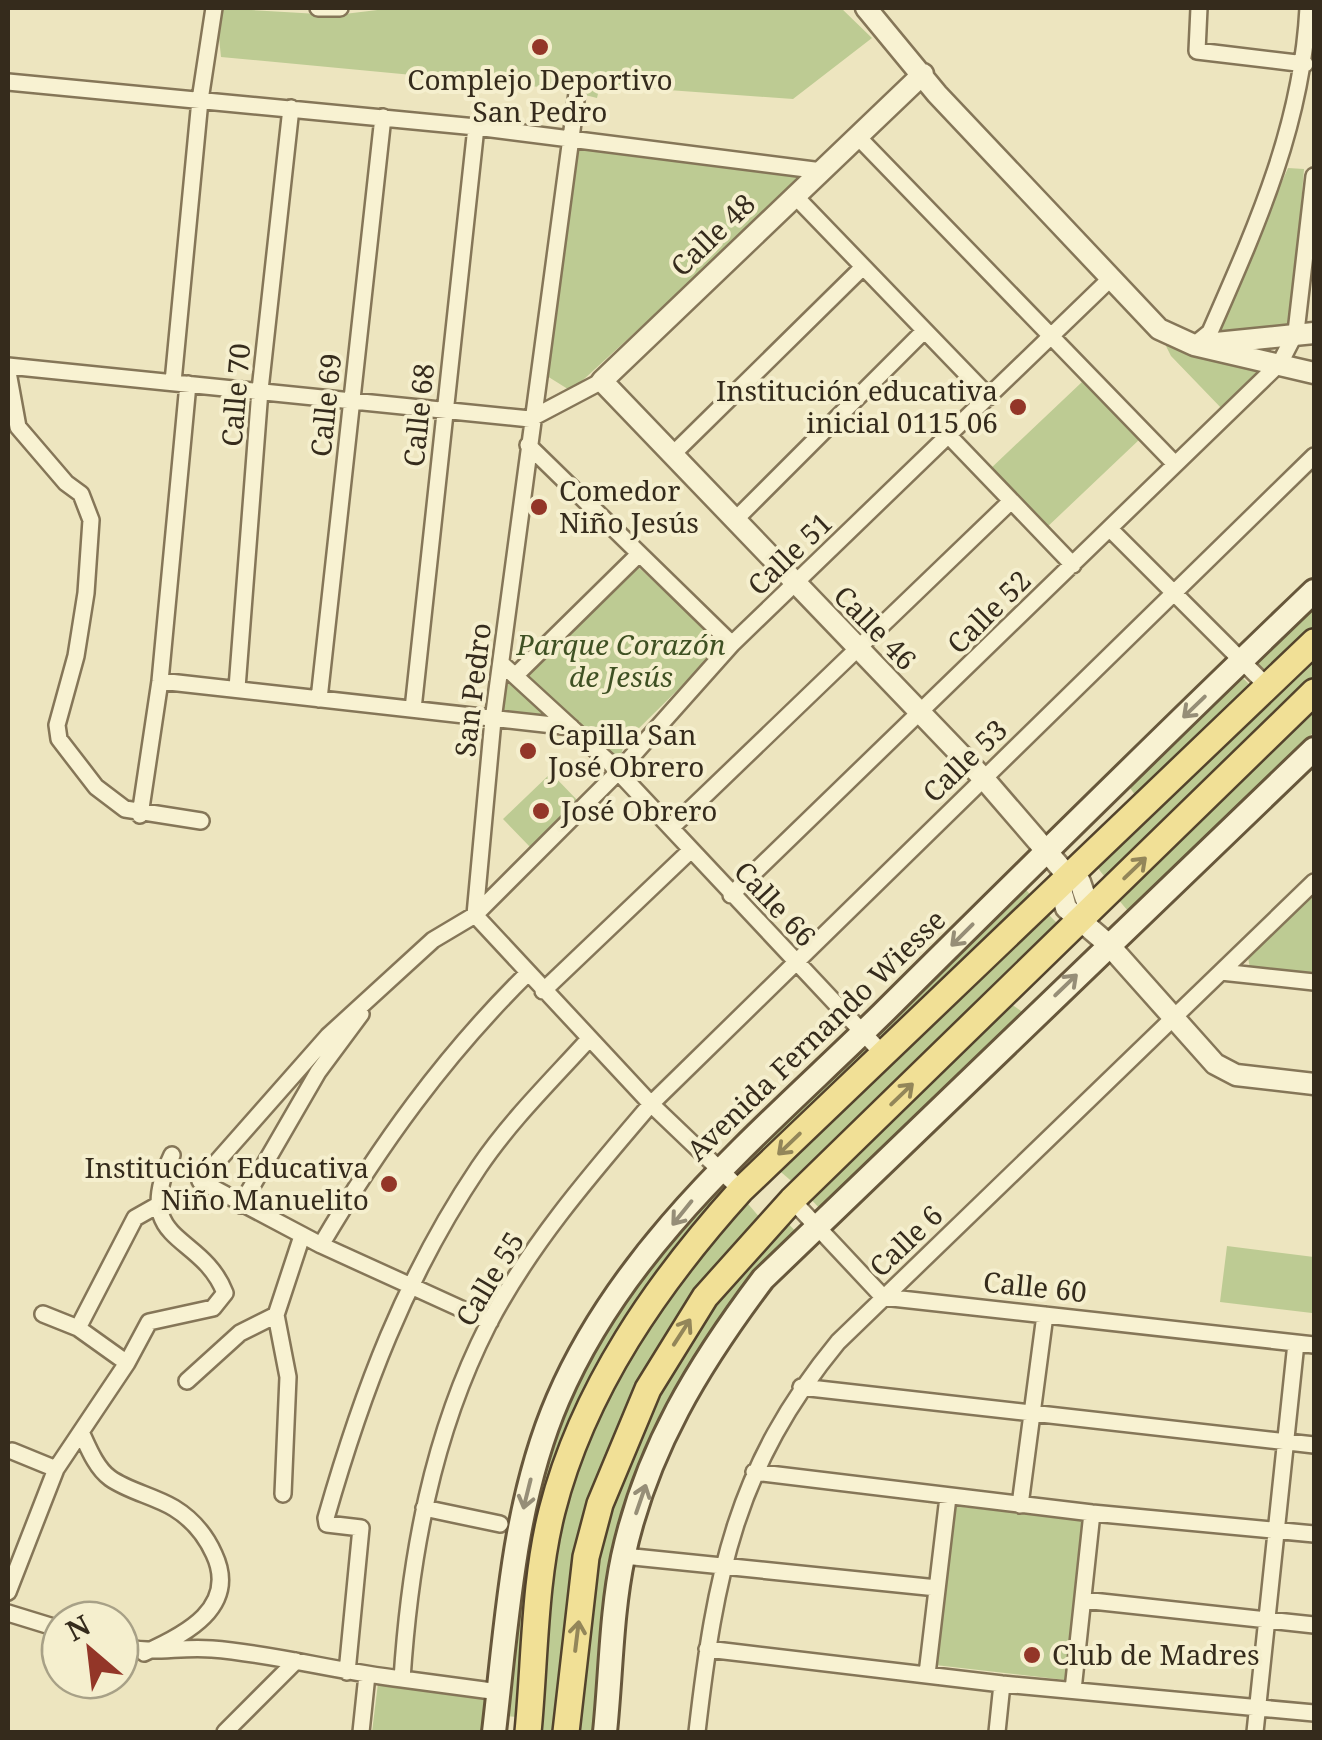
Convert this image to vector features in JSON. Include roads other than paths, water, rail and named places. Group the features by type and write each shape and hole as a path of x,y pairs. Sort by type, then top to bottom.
{"main road":[{"name":"Avenida Fernando Wiesse","path":"494,1732 525,1497 557,1400 602,1313 718,1168 865,1031 1314,590"},
{"path":"528,1732 545,1556 560,1484 612,1364 683,1256 741,1190 1067,874 1314,642"},
{"path":"566,1732 590,1539 632,1424 664,1360 705,1297 792,1200 1314,692"},
{"path":"604,1732 624,1556 660,1447 704,1357 763,1278 1314,749"}],"street":[{"path":"140,815 160,681 200,100 214,8"},
{"path":"318,8 340,8"},
{"path":"866,8 924,74 936,94 1108,281 1184,342 1314,373"},
{"path":"1199,8 1197,51 1306,64"},
{"path":"1184,342 1210,332 1266,206 1284,154 1306,64 1308,8"},
{"path":"924,74 943,84 1184,342"},
{"name":"Calle 48","path":"530,420 602,381 924,74"},
{"path":"8,82 476,127 822,171"},
{"name":"San Pedro","path":"475,915 493,720 530,420 577,92"},
{"name":"Calle 70","path":"236,688 260,390 291,108"},
{"name":"Calle 69","path":"319,699 383,117"},
{"name":"Calle 68","path":"413,709 476,127"},
{"path":"859,138 1175,464"},
{"path":"1184,342 1305,332 1314,176"},
{"path":"794,196 989,398"},
{"path":"673,454 863,267"},
{"name":"Calle 51","path":"384,980 433,940 475,915 618,772 732,644 1108,281"},
{"path":"734,520 923,332"},
{"name":"Calle 52","path":"731,894 922,714 1280,363 1305,332"},
{"path":"202,821 140,815 96,787 59,739 57,724 76,656 86,593 91,520 81,494 66,483 18,426 8,369 445,408 530,420"},
{"name":"Calle 46","path":"602,381 1049,849 1067,874 1062,899 1084,919"},
{"path":"950,436 1009,503 1073,565"},
{"path":"528,446 732,644"},
{"name":"Calle 53","path":"651,1104 1176,596 1314,456"},
{"path":"670,828 1009,503"},
{"path":"1110,529 1267,686"},
{"path":"516,675 639,554"},
{"name":"Calle 66","path":"502,664 618,772 883,1054"},
{"path":"160,681 572,726"},
{"path":"543,991 690,850"},
{"name":"Calle 6","path":"697,1732 722,1565 754,1472 801,1386 883,1298 1314,882"},
{"path":"475,915 651,1104 741,1190"},
{"path":"1084,919 1172,1018 1226,1071 1314,1084"},
{"path":"1221,972 1314,982"},
{"path":"321,1245 395,1124 435,1071 527,974"},
{"path":"241,1206 318,1072 384,980"},
{"path":"384,980 328,1036 200,1180 241,1206 302,1236 490,1322"},
{"path":"347,1672 361,1528 326,1520 367,1382 409,1285 480,1166 589,1039"},
{"name":"Calle 55","path":"402,1679 407,1612 424,1508 457,1394 490,1322 556,1219 651,1104"},
{"path":"8,1592 56,1469 127,1363 149,1322 213,1308 225,1293 165,1224 158,1205 158,1186 172,1155"},
{"path":"792,1200 883,1298"},
{"path":"78,1328 135,1218 158,1205"},
{"path":"282,1494 288,1377 276,1315 302,1236"},
{"name":"Calle 60","path":"883,1298 1314,1345"},
{"path":"43,1314 78,1328 127,1363"},
{"path":"187,1381 240,1333 276,1315"},
{"path":"1020,1505 1045,1315"},
{"path":"1255,1732 1282,1442 1296,1343"},
{"path":"801,1386 1314,1445"},
{"path":"81,1432 109,1478 173,1508 196,1524 221,1568 222,1586 216,1603 199,1623 179,1638 144,1653"},
{"path":"12,1451 56,1469"},
{"path":"754,1472 1092,1513 1314,1534"},
{"path":"927,1674 948,1497"},
{"path":"424,1508 500,1524"},
{"path":"1073,1690 1092,1513"},
{"path":"624,1556 937,1588"},
{"path":"1082,1600 1314,1625"},
{"path":"8,1613 40,1622"},
{"path":"140,1652 210,1648 347,1672 499,1692"},
{"path":"707,1649 1002,1684 1314,1713"},
{"path":"224,1732 296,1661"},
{"path":"361,1732 367,1675"},
{"path":"996,1732 1002,1684"}],"place":[{"name":"Complejo Deportivo San Pedro","path":"540,47"},
{"name":"Institución educativa inicial 0115 06","path":"1018,407"},
{"name":"Comedor Niño Jesús","path":"539,507"},
{"name":"Capilla San José Obrero","path":"528,751"},
{"name":"José Obrero","path":"541,811"},
{"name":"Institución Educativa Niño Manuelito","path":"389,1184"},
{"name":"Club de Madres","path":"1032,1655"}],"park label":[{"name":"Parque Corazón de Jesús","path":"621,661"}]}
